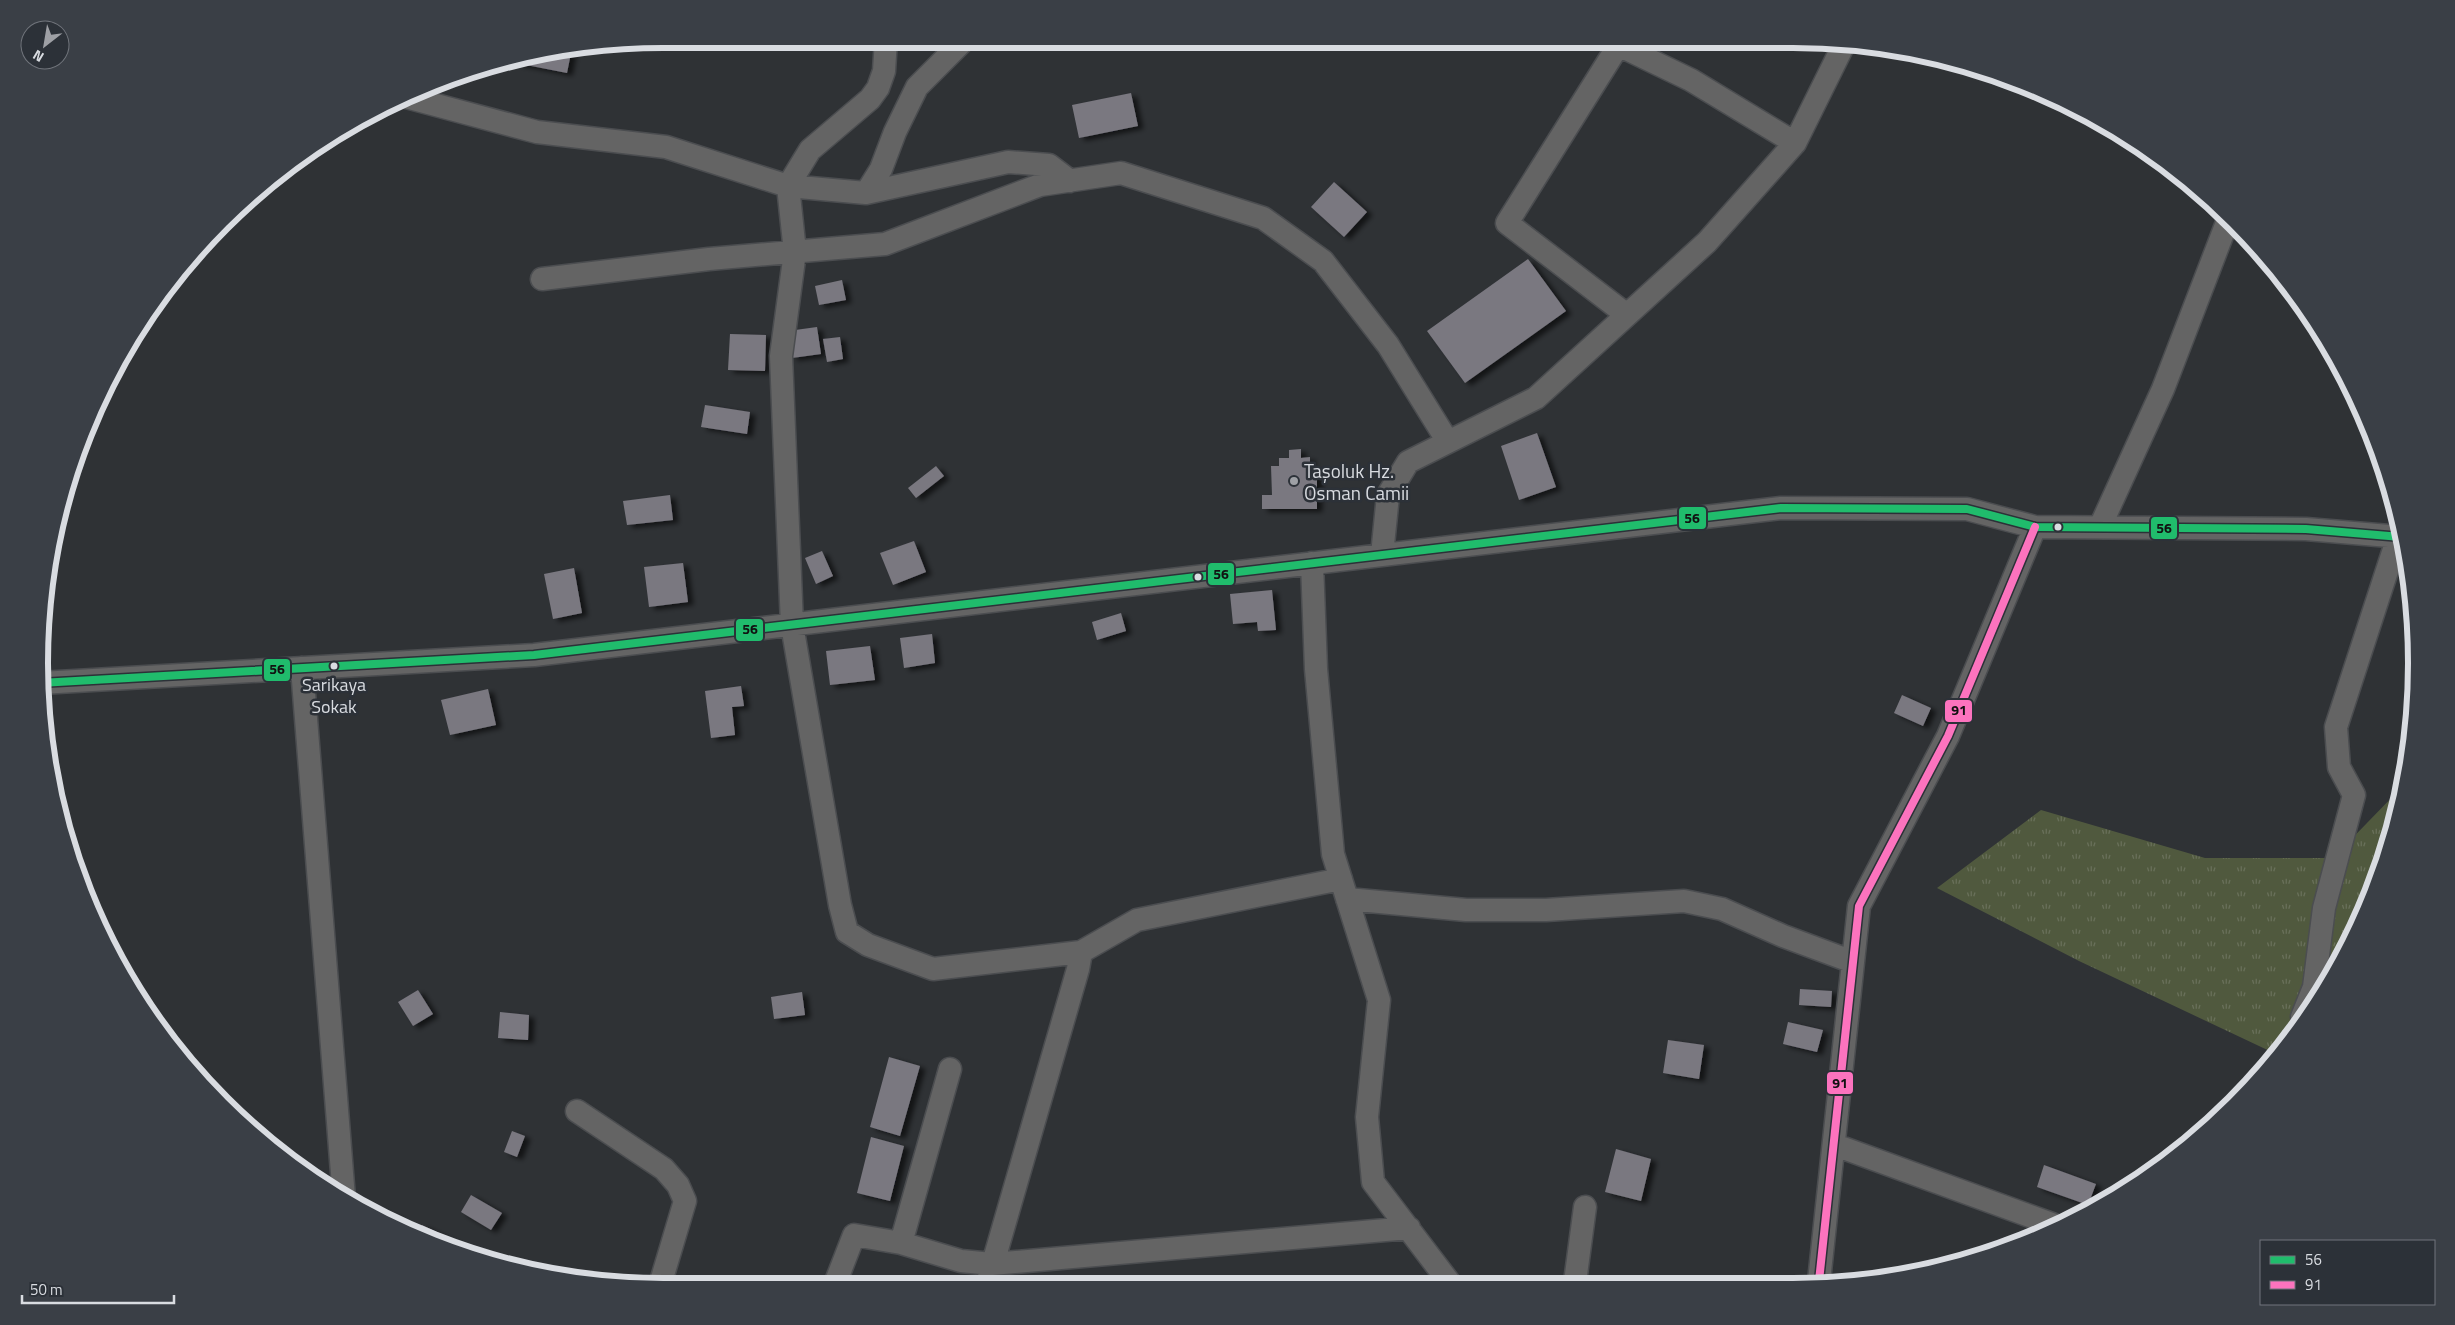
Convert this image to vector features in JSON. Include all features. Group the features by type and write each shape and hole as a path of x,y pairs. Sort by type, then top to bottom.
{"street":[{"path":"885,48 884,71 878,88 870,99 810,150 788,186 795,252 780,356 792,625 840,905 847,932 868,945 933,969 1081,952 1137,920 1344,889 1466,910 1546,910 1684,901 1722,909 1784,936 1852,962"},
{"path":"866,193 881,169 895,132 917,88 956,48"},
{"path":"1610,48 1507,223 1627,315"},
{"path":"1624,48 1691,80 1794,143"},
{"path":"1382,555 1388,495 1408,462 1536,398 1707,242 1794,143 1841,50"},
{"path":"415,99 537,132 666,147 788,186 866,193 1008,162 1049,165 1070,181"},
{"path":"542,279 885,244 1040,185 1121,173 1262,218 1323,261 1388,345 1448,442"},
{"path":"2100,527 2163,389 2225,227"},
{"path":"49,683 534,655 1781,508 1967,509 2036,527 2306,529 2395,537"},
{"path":"1820,1277 1859,906 1948,736 2036,527"},
{"path":"2313,989 2324,908 2354,795 2339,767 2336,727 2397,547"},
{"path":"1312,563 1316,669 1333,854 1379,1000 1367,1117 1373,1182 1446,1278"},
{"path":"302,668 343,1188"},
{"path":"990,1274 1078,969 1081,952"},
{"path":"901,1243 950,1069"},
{"path":"577,1111 664,1169 678,1185 685,1201 662,1278"},
{"path":"1835,1145 2047,1222"},
{"path":"1575,1278 1584,1207"},
{"path":"837,1278 854,1235 901,1243 961,1261 990,1274 1409,1228"}],"green space":[{"path":"2393,796 2375,860 2361,898 2344,935 2304,1004 2269,1051 2079,961 1937,888 2041,810 2205,858 2333,858"}],"building":[{"path":"571,55 567,73 521,64"},
{"path":"1131,93 1138,126 1079,138 1072,105"},
{"path":"1334,182 1367,212 1344,237 1311,207"},
{"path":"1528,259 1566,311 1465,383 1427,331"},
{"path":"842,280 846,300 819,305 815,286"},
{"path":"817,327 821,354 792,358 788,331"},
{"path":"730,334 766,335 765,371 728,370"},
{"path":"840,337 843,359 827,362 823,339"},
{"path":"705,405 750,412 747,434 701,427"},
{"path":"1537,433 1556,487 1519,500 1501,446"},
{"name":"Taşoluk Hz. Osman Camii","path":"1301,449 1301,458 1310,457 1310,468 1317,468 1317,509 1262,509 1262,495 1272,495 1271,466 1279,466 1279,458 1289,458 1289,450"},
{"path":"936,466 944,476 916,498 908,488"},
{"path":"670,495 673,520 627,525 623,501"},
{"path":"914,541 926,572 893,585 880,553"},
{"path":"822,551 833,576 816,584 805,558"},
{"path":"683,563 688,602 649,607 644,567"},
{"path":"574,568 582,613 553,619 544,574"},
{"path":"1272,590 1276,630 1258,631 1257,622 1233,624 1230,594"},
{"path":"1121,613 1126,631 1097,640 1092,622"},
{"path":"932,634 935,663 904,668 900,638"},
{"path":"870,646 875,680 830,685 826,651"},
{"path":"741,686 744,706 732,707 735,735 711,738 705,691"},
{"path":"488,689 496,725 450,735 441,700"},
{"path":"1902,695 1931,708 1923,726 1894,713"},
{"path":"1800,989 1832,991 1831,1007 1799,1005"},
{"path":"418,990 433,1014 413,1026 398,1002"},
{"path":"802,992 805,1015 774,1019 771,997"},
{"path":"500,1012 529,1015 528,1040 498,1038"},
{"path":"1788,1022 1823,1030 1817,1052 1783,1044"},
{"path":"1668,1040 1704,1045 1699,1079 1663,1073"},
{"path":"889,1057 920,1066 900,1136 870,1127"},
{"path":"512,1131 525,1136 517,1157 504,1152"},
{"path":"871,1137 904,1146 890,1201 857,1193"},
{"path":"1616,1149 1651,1159 1641,1201 1605,1192"},
{"path":"2044,1165 2096,1184 2090,1201 2084,1204 2037,1187"},
{"path":"471,1195 502,1213 491,1230 461,1212"},
{"path":"422,1225 458,1243 427,1231 420,1228"}],"transit line":[{"name":"56","path":"49,683 534,655 1781,508 1967,509 2035,527 2306,529 2395,536"},
{"name":"91","path":"1819,1277 1859,906 1948,736 2035,527"}],"place":[{"name":"Taşoluk Hz. Osman Camii","path":"1294,481"},
{"name":"Sarikaya Sokak","path":"334,666"}]}
